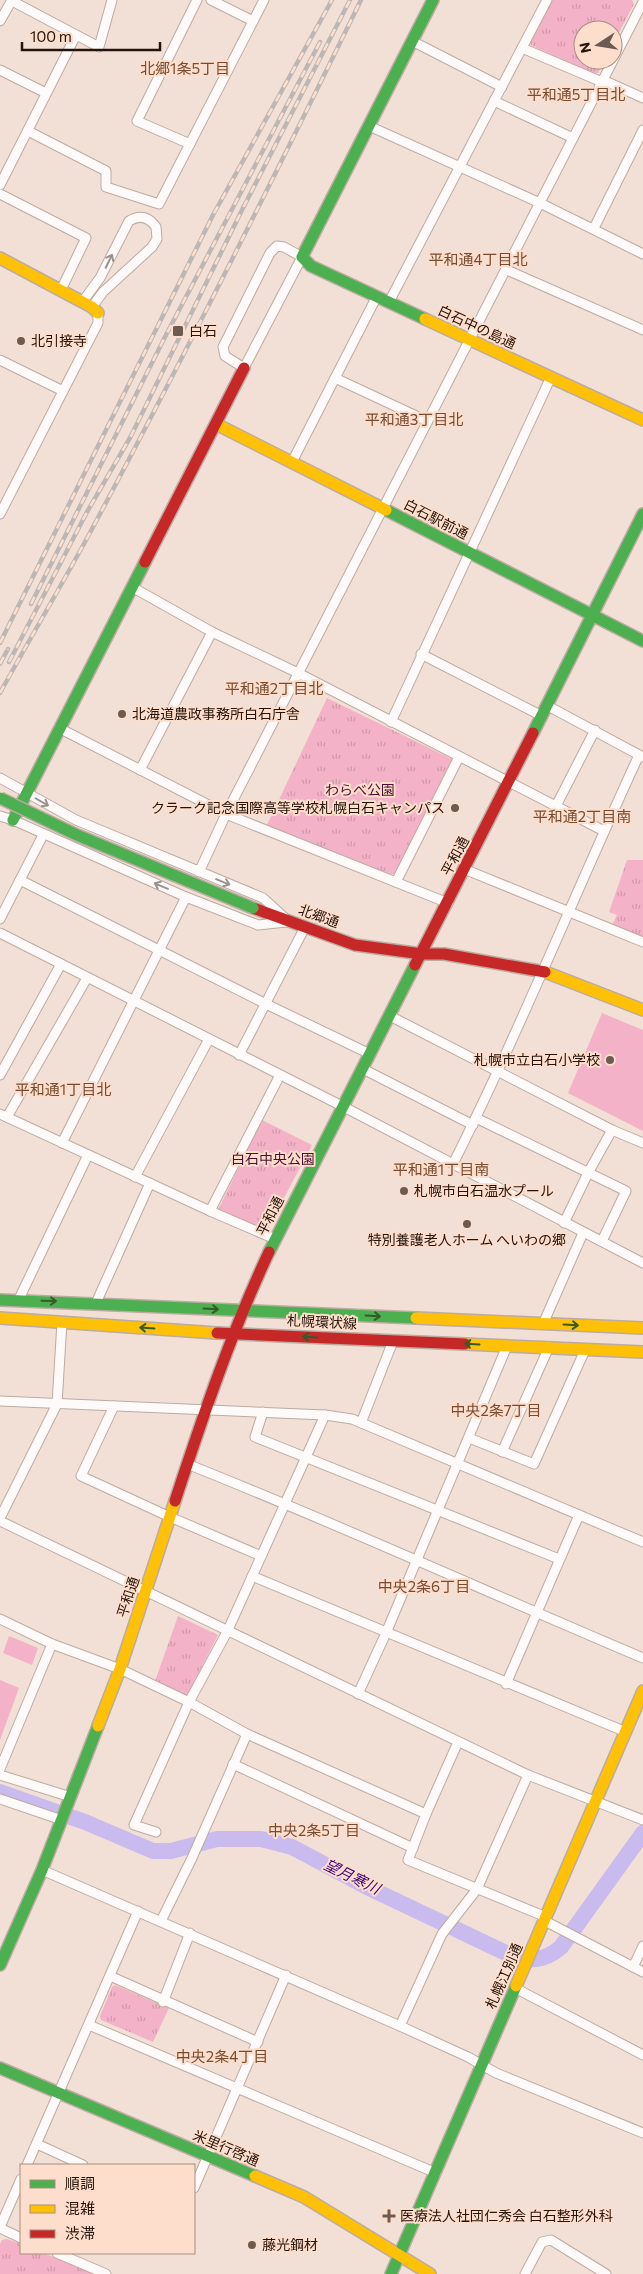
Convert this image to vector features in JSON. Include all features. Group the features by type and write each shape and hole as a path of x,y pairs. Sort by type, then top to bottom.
{"main road":[{"path":"302,257 433,0"},
{"name":"白石中の島通","path":"302,257 311,266 643,420"},
{"path":"0,258 91,307"},
{"path":"13,820 244,368"},
{"name":"白石駅前通","path":"216,424 643,641"},
{"name":"平和通","path":"0,1965 3,1952 42,1870 120,1669 205,1410 242,1310 275,1239 448,903 593,615 639,533 643,514"},
{"name":"北郷通","path":"0,798 77,835 253,908 355,945 422,954 444,954 543,970 643,1010"},
{"name":"札幌環状線","path":"0,1300 643,1328"},
{"name":"札幌環状線","path":"3,1319 233,1333 643,1352"},
{"name":"札幌江別通","path":"391,2274 643,1691"},
{"name":"米里行啓通","path":"0,2068 304,2197 430,2274"}],"street":[{"path":"0,21 12,0 99,47 112,0"},
{"path":"190,144 137,120 197,0"},
{"path":"210,0 253,20"},
{"path":"28,130 106,171 106,186 158,204 264,0"},
{"path":"389,302 547,0"},
{"path":"199,872 226,814 382,508 468,340 507,270 643,2"},
{"path":"0,184 76,35"},
{"path":"412,41 502,87"},
{"path":"522,48 643,98"},
{"path":"0,70 46,93"},
{"path":"494,101 573,138"},
{"path":"369,126 594,228 643,254"},
{"path":"594,228 643,130"},
{"path":"0,194 86,238 61,290"},
{"path":"0,514 98,323 91,307 100,278 129,221 141,216 147,218 156,227 157,239 152,247 104,292 91,307"},
{"path":"281,246 302,257 244,368 225,356 223,347 270,253 273,248 281,246"},
{"path":"507,270 643,330"},
{"path":"292,462 376,296"},
{"path":"0,360 63,391"},
{"path":"335,378 427,421"},
{"path":"391,722 551,378"},
{"path":"132,587 212,632 298,673 604,831"},
{"path":"140,770 212,632"},
{"path":"421,654 545,711 595,730 641,756 604,831 543,970 453,1164"},
{"path":"59,728 226,814 448,903"},
{"path":"556,806 595,730"},
{"path":"396,882 458,757"},
{"path":"0,778 76,820 263,898 289,921"},
{"path":"0,816 13,820 43,835 186,897 258,925 289,921"},
{"path":"0,919 43,835"},
{"path":"464,870 643,942"},
{"path":"20,880 266,1004 370,1054"},
{"path":"62,1143 186,897"},
{"path":"240,1055 305,927"},
{"path":"0,933 344,1107 643,1263"},
{"path":"0,1075 61,964"},
{"path":"88,978 4,1116 275,1239"},
{"path":"390,1016 612,1130 643,1143"},
{"path":"135,1177 209,1039"},
{"path":"363,1069 626,1191 602,1241"},
{"path":"210,1211 280,1075"},
{"path":"564,1223 588,1172 612,1130"},
{"path":"18,1301 88,1155"},
{"path":"96,1303 150,1183"},
{"path":"543,1324 584,1233"},
{"path":"62,1322 57,1404 0,1519 146,1590 227,1632 528,1775 580,1797 596,1801 643,1820"},
{"path":"362,1423 393,1340"},
{"path":"358,1694 417,1561 507,1346"},
{"path":"502,1452 549,1348"},
{"path":"469,1438 534,1464 585,1350"},
{"path":"0,1401 325,1414 352,1419 643,1542"},
{"path":"114,1406 81,1476 261,1556"},
{"path":"263,1412 255,1437 559,1559"},
{"path":"156,1832 134,1825 189,1702 227,1632 325,1414"},
{"path":"187,1464 285,1503 537,1614 643,1658"},
{"path":"506,1684 579,1515"},
{"path":"252,1576 506,1684 626,1732"},
{"path":"0,1619 52,1644 120,1669 189,1702 246,1734 426,1814"},
{"path":"0,1769 52,1644"},
{"path":"160,1921 192,1858 246,1734"},
{"path":"458,1742 408,1860 546,1919 643,1972"},
{"path":"233,1764 413,1848"},
{"path":"0,1775 70,1800"},
{"path":"400,2026 442,1934 477,1889 528,1775"},
{"path":"0,1799 62,1818"},
{"path":"42,1870 286,1975 482,2064 496,2073 643,2133"},
{"path":"27,2164 138,1911"},
{"path":"163,2002 190,1933"},
{"path":"633,1967 643,1946"},
{"path":"195,2186 209,2158 286,1975"},
{"path":"110,1976 163,2002 258,2042"},
{"path":"515,1988 643,2055"},
{"path":"90,2022 89,2025 436,2173"},
{"path":"36,2144 81,2164"},
{"path":"20,2181 0,2228 20,2238"},
{"path":"525,2274 542,2242 546,2240 551,2240 606,2274"},
{"path":"59,2254 106,2274"}],"green space":[{"path":"550,0 632,0 634,4 623,25 623,20 573,20 573,65 531,45 530,40"},
{"path":"583,70 600,70 598,73 591,74"},
{"name":"わらべ公園","path":"327,698 452,759 395,874 390,874 266,827"},
{"path":"627,860 643,860 643,936 612,925 617,915 609,912"},
{"name":"札幌市立白石小学校","path":"602,1013 643,1030 643,1131 568,1093"},
{"name":"白石中央公園","path":"262,1120 312,1145 268,1228 260,1229 218,1210"},
{"path":"178,1616 218,1635 187,1696 155,1681"},
{"path":"9,1636 38,1648 32,1665 3,1653"},
{"path":"0,1680 19,1688 0,1740"},
{"path":"115,1985 169,2008 153,2042 101,2020 100,2016 112,1987"},
{"path":"7,2239 20,2244 20,2254 46,2254 97,2274 0,2274 0,2244 2,2240"}],"waterway":[{"name":"望月寒川","path":"0,1792 85,1822 153,1851 171,1851 217,1839 261,1839 292,1847 367,1887 508,1954 529,1959 548,1956 561,1947 643,1833"}],"railway":[{"path":"0,643 213,215 332,0"},
{"path":"9,662 87,512 131,436 243,208 350,0"},
{"path":"0,693 85,542 191,340 361,0"},
{"path":"31,604 167,333 320,42"},
{"path":"0,664 8,649"}],"traffic: fast":[{"path":"425,319 311,266 302,257 433,0"},
{"path":"386,510 643,641"},
{"path":"533,733 643,514"},
{"path":"13,820 145,562"},
{"path":"0,798 77,835 253,908"},
{"path":"269,1252 415,965"},
{"path":"0,1300 416,1318"},
{"path":"0,1965 42,1870 98,1726"},
{"path":"391,2274 516,1986"},
{"path":"0,2068 255,2176"}],"traffic: slow":[{"path":"0,258 92,307 98,313"},
{"path":"425,319 643,420"},
{"path":"216,424 386,510"},
{"path":"545,972 643,1010"},
{"path":"0,1318 217,1333"},
{"path":"416,1318 643,1328"},
{"path":"465,1344 643,1352"},
{"path":"98,1726 120,1669 175,1501"},
{"path":"516,1986 643,1691"},
{"path":"255,2176 304,2197 430,2274"}],"traffic: jam":[{"path":"145,562 244,368"},
{"path":"415,965 533,733"},
{"path":"253,908 355,945 422,954 444,954 545,972"},
{"path":"175,1501 230,1344 269,1252"},
{"path":"217,1333 465,1344"}],"place":[{"name":"白石","path":"178,331"},
{"name":"北引接寺","path":"21,341"},
{"name":"北海道農政事務所白石庁舎","path":"122,714"},
{"name":"クラーク記念国際高等学校札幌白石キャンパス","path":"455,808"},
{"name":"札幌市立白石小学校","path":"610,1060"},
{"name":"札幌市白石温水プール","path":"404,1191"},
{"name":"特別養護老人ホーム へいわの郷","path":"467,1224"},
{"name":"医療法人社団仁秀会 白石整形外科","path":"389,2216"},
{"name":"藤光鋼材","path":"252,2245"}],"district":[{"name":"北郷1条5丁目","path":"185,69"},
{"name":"平和通5丁目北","path":"576,95"},
{"name":"平和通4丁目北","path":"478,260"},
{"name":"平和通3丁目北","path":"414,420"},
{"name":"平和通2丁目北","path":"274,689"},
{"name":"平和通2丁目南","path":"582,817"},
{"name":"平和通1丁目北","path":"63,1090"},
{"name":"平和通1丁目南","path":"441,1170"},
{"name":"中央2条7丁目","path":"496,1411"},
{"name":"中央2条6丁目","path":"424,1587"},
{"name":"中央2条5丁目","path":"314,1831"},
{"name":"中央2条4丁目","path":"222,2057"}]}
